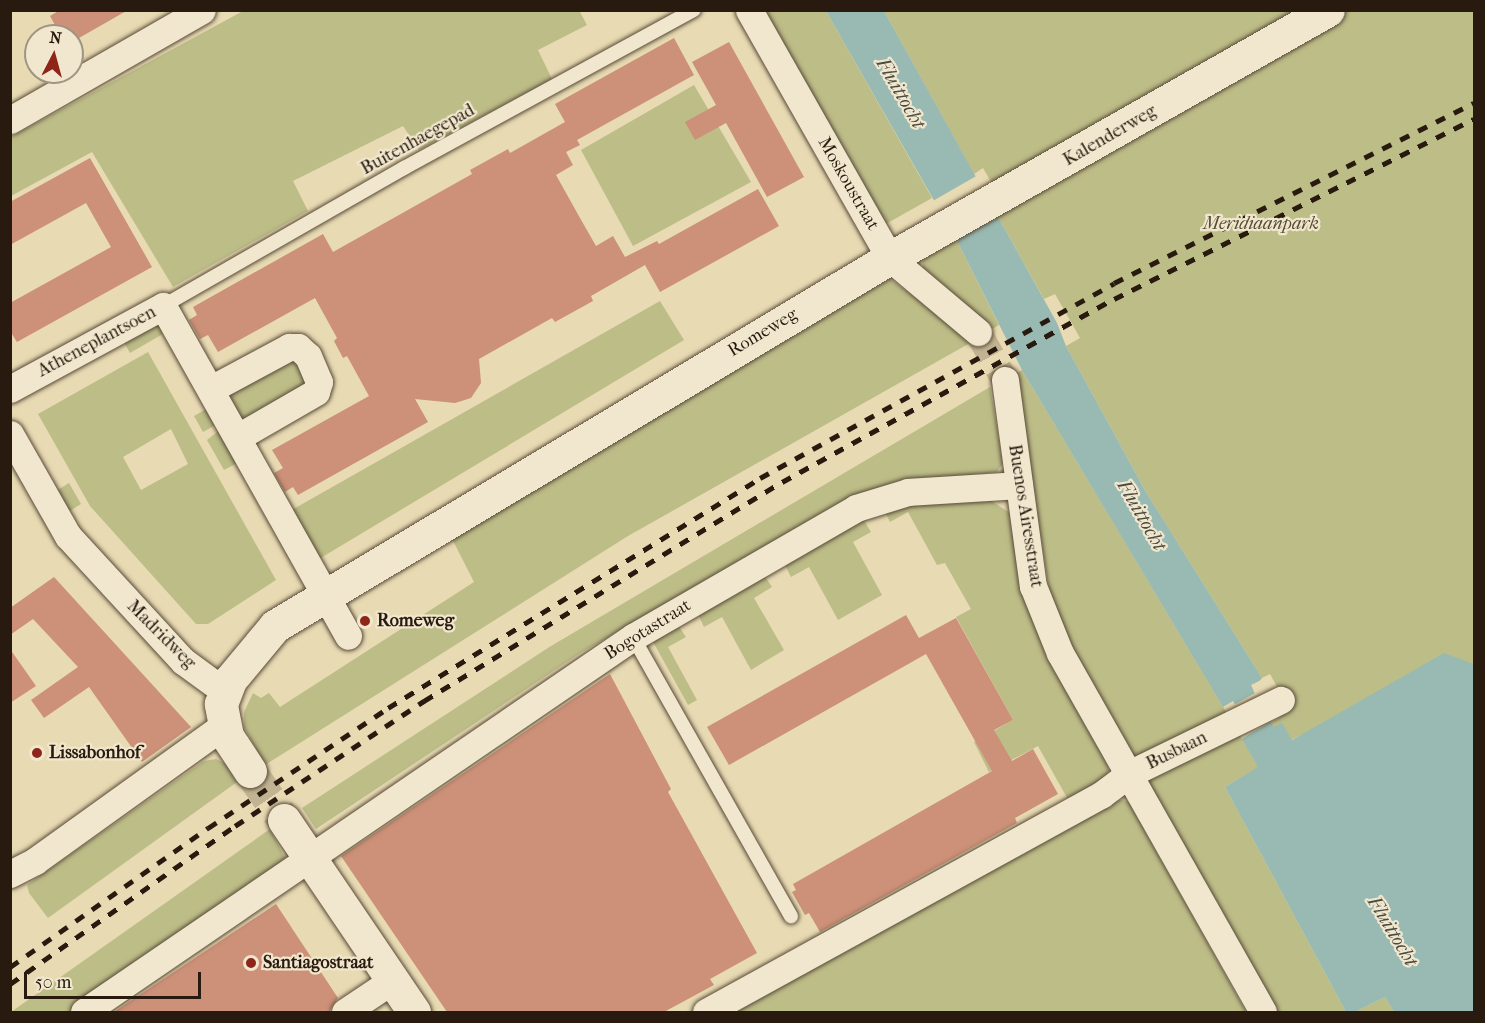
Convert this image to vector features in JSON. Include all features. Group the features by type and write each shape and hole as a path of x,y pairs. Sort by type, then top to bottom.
{"street":[{"path":"10,120 202,10"},
{"name":"Moskoustraat","path":"749,10 890,258 978,332"},
{"name":"Kalenderweg","path":"890,258 939,233 1328,10"},
{"name":"Romeweg","path":"224,691 264,635 324,594 890,258"},
{"name":"Atheneplantsoen","path":"10,389 163,306 348,636"},
{"path":"211,389 289,347 298,347 308,356 319,382 316,392 238,437"},
{"name":"Buenos Airesstraat","path":"1005,380 1033,586 1060,653 1263,1012"},
{"name":"Madridweg","path":"10,434 68,536 183,662 224,691"},
{"name":"Bogotastraat","path":"310,857 633,637 866,503 908,492 1019,485"},
{"path":"224,691 223,726 250,771"},
{"name":"Busbaan","path":"1129,774 1281,700"},
{"path":"10,874 35,861 223,726"},
{"path":"706,1012 816,955 1101,795 1129,774"},
{"path":"284,820 414,1012"},
{"path":"84,1012 310,857"},
{"path":"345,1012 393,981"}],"lane":[{"name":"Buitenhaegepad","path":"163,306 404,168 694,10"},
{"path":"633,637 791,916"}],"green space":[{"path":"579,10 587,25 538,50 552,79 419,150 403,126 293,181 308,211 173,287 92,152 11,196 11,137 243,11"},
{"path":"764,11 826,11 932,198 884,225"},
{"name":"Meridiaanpark","path":"884,11 1474,11 1474,1012 1303,734 1291,740 1271,723 1290,710 1270,674 1262,678 1146,492 1066,346 1080,338 1055,294 1044,299 997,215 1007,209 983,168 974,174"},
{"path":"694,85 751,182 633,246 581,150"},
{"path":"956,239 999,325 989,331 923,270 922,255"},
{"path":"881,273 926,305 970,343 628,536 265,765 244,727 244,712 253,693 261,698 269,693 280,707 474,582 448,531"},
{"path":"660,301 684,340 319,559 290,511"},
{"path":"158,323 168,331 130,353 121,337"},
{"path":"294,351 313,387 241,426 221,390"},
{"path":"148,352 276,580 208,624 196,624 90,506 38,414","holes":["171,429 188,464 141,490 123,457"]},
{"path":"1022,370 1259,767 1225,787 1346,1012 1274,1012 1071,649 1050,595 1019,400 1011,376"},
{"path":"990,387 1003,463 997,472 893,483 856,495 582,652 316,829 302,808 551,646"},
{"path":"210,407 219,423 203,432 194,416"},
{"path":"221,429 239,462 224,470 207,440"},
{"path":"69,483 81,504 65,514 53,493"},
{"path":"987,498 1013,515 1108,759 1108,780 1070,803 1038,746 989,772 974,742 1013,720 956,617 971,609 945,563 937,565 908,512 890,522 883,508 913,502"},
{"path":"862,517 871,532 853,542 882,595 838,620 809,567 791,577 784,563"},
{"path":"764,575 772,587 754,598 784,650 751,670 722,617 704,627 697,612"},
{"path":"677,624 686,637 668,647 697,700 688,705 652,640"},
{"path":"216,759 226,764 237,782 48,918 29,893 27,885 204,761"},
{"path":"1113,801 1129,802 1246,1012 733,1012"},
{"path":"270,829 286,860 71,1012 11,1012"},
{"path":"1385,997 1394,1012 1355,1012"}],"water":[{"name":"Fluittocht","path":"826,11 884,11 1057,323 1066,346 1146,492 1262,678 1253,690 1274,727 1282,723 1292,740 1444,653 1474,664 1474,1012 1394,1012 1385,997 1355,1012 1346,1012 1225,787 1258,767 1242,739 1251,733 1233,701 1223,707 1022,370 956,239"}],"pier":[{"path":"978,175 999,213 952,239 931,202"},
{"path":"1265,678 1257,690 1274,720 1239,740 1247,732 1232,706 1255,693 1251,685"}],"building":[{"path":"60,10 128,10 84,35 84,24 54,24 50,16"},
{"path":"674,38 694,75 577,140 580,145 566,152 573,165 556,175 580,218 596,246 613,236 625,257 657,241 659,244 758,189 779,226 660,292 645,265 591,296 593,301 555,322 552,318 479,359 481,383 471,398 455,403 415,399 428,422 298,495 293,487 285,492 274,473 283,468 272,450 369,396 347,356 343,358 334,341 337,338 315,298 218,352 208,335 200,339 189,320 197,315 193,307 323,234 333,252 472,174 470,170 508,149 510,153 565,122 555,104"},
{"path":"729,42 804,177 767,197 726,123 695,140 685,122 716,105 692,62"},
{"path":"90,158 152,267 17,342 10,331 10,303 111,247 86,203 10,245 10,202"},
{"path":"54,577 191,727 142,762 89,687 44,718 31,700 78,667 33,619 10,635 10,608"},
{"path":"906,615 919,638 956,618 1013,720 994,730 1012,761 1033,749 1058,794 1015,818 1017,823 820,932 809,913 805,915 792,892 796,890 793,884 992,771 926,654 729,765 707,727"},
{"path":"10,649 36,686 10,703"},
{"path":"610,674 671,789 668,792 757,953 710,979 714,985 664,1012 447,1012 341,856"},
{"name":"Santiagostraat","path":"276,904 338,998 329,1012 114,1012"}],"tunnel":[{"path":"978,332 1005,380"},
{"path":"250,771 284,820"}],"railway":[{"path":"10,967 208,828 388,708 760,478 1114,283 1474,103"},
{"path":"10,984 235,826 424,701 782,482 1114,299 1474,119"}],"place":[{"name":"Romeweg","path":"365,621"},
{"name":"Lissabonhof","path":"37,753"},
{"name":"Santiagostraat","path":"251,963"}]}
